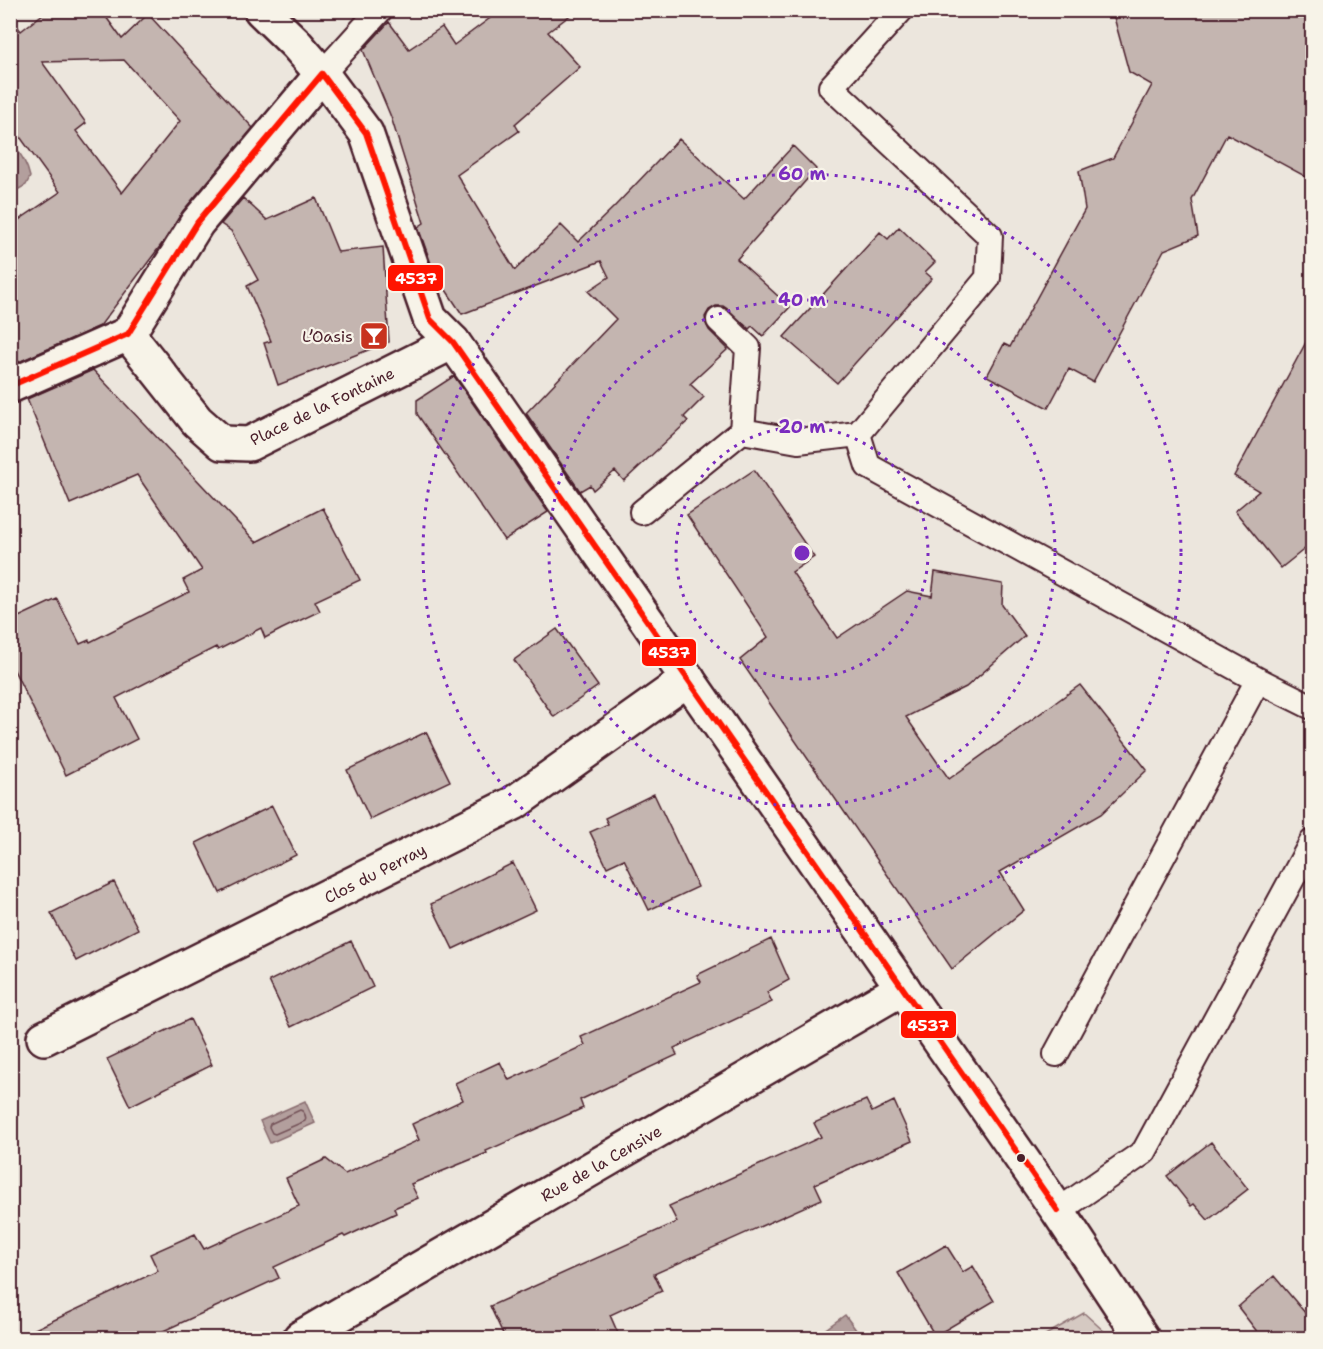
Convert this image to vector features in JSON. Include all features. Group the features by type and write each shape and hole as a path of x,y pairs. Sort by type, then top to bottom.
{"street":[{"path":"261,10 296,44 322,74 366,133 430,319 453,342 1058,1211 1142,1338"},
{"path":"10,386 128,334 197,223 322,74"},
{"name":"Place de la Fontaine","path":"128,334 197,421 222,443 249,444 453,342"},
{"name":"Clos du Perray","path":"44,1038 514,803 688,679"},
{"name":"Rue de la Censive","path":"300,1338 903,988"}],"lane":[{"path":"322,74 380,10"},
{"path":"742,431 798,441 858,434 988,278 990,236 831,87 901,10"},
{"path":"642,512 742,431 748,348 719,320"},
{"path":"858,434 868,466 1258,680 1312,707"},
{"path":"1056,1054 1258,680"},
{"path":"1058,1211 1144,1152 1312,842"}],"shaded area":[{"path":"1084,1313 1110,1338 1040,1338"}],"water":[{"path":"11,142 23,158 30,177 26,185 19,189 11,189"},
{"path":"305,1101 315,1123 270,1143 260,1121"},
{"path":"845,1315 862,1338 827,1338 823,1331"}],"building":[{"path":"48,10 101,10 122,39 148,14 253,128 183,211 164,241 100,326 12,365 10,360 10,226 60,192 10,123 10,17 21,31","holes":["124,60 180,121 122,193 76,131 86,123 42,62"]},
{"path":"501,10 577,10 548,32 580,67 515,124 519,131 457,175 515,270 561,225 578,242 679,139 744,199 793,146 816,169 737,259 790,307 763,336 752,326 749,329 723,306 716,306 709,310 705,317 706,324 728,349 690,384 704,397 684,417 688,421 624,481 615,471 593,490 590,485 580,491 526,413 616,319 588,291 609,277 601,261 462,314 434,272 418,227 424,223 391,117 363,50 389,22 409,49 442,27 454,45"},
{"path":"1112,10 1312,10 1312,180 1227,134 1192,200 1198,236 1164,250 1093,382 1069,369 1048,408 987,376 1004,344 1010,347 1085,209 1079,171 1113,158 1152,85 1129,72"},
{"path":"243,198 267,220 316,198 338,252 383,247 389,342 278,385 264,343 271,341 247,286 258,280 231,231 221,224"},
{"path":"899,227 935,262 925,272 932,278 837,383 784,337 880,232 888,239"},
{"path":"1312,331 1312,543 1281,568 1235,511 1259,491 1234,476"},
{"path":"93,370 256,542 323,508 360,580 315,601 320,611 265,638 261,628 218,650 216,647 116,698 137,739 66,775 10,662 10,621 57,599 80,644 89,640 90,642 189,592 183,580 202,570 137,475 70,504 27,399"},
{"path":"454,376 548,512 504,540 417,414 417,400"},
{"path":"754,470 814,557 792,572 837,638 907,591 932,596 935,572 1003,584 1002,605 1025,636 966,687 906,717 949,779 1080,685 1147,770 1101,814 1000,872 1024,910 952,969 740,660 768,637 687,515"},
{"path":"557,629 598,686 554,717 514,660"},
{"path":"426,732 450,781 370,819 347,770"},
{"path":"654,794 698,887 649,910 624,859 607,867 590,832 608,824 605,818"},
{"path":"272,806 296,855 220,893 196,843"},
{"path":"513,863 536,910 453,949 431,904"},
{"path":"114,882 138,929 76,961 51,913"},
{"path":"771,939 789,980 767,992 772,1002 674,1048 677,1055 580,1100 583,1108 486,1151 487,1153 411,1184 418,1198 394,1208 396,1213 274,1267 279,1278 148,1338 16,1338 158,1271 150,1254 195,1234 204,1249 299,1206 286,1178 326,1159 345,1174 419,1140 412,1124 463,1100 455,1083 500,1062 509,1080 585,1045 581,1037 701,982 697,975"},
{"path":"351,941 373,987 291,1027 269,981"},
{"path":"190,1019 212,1065 130,1106 107,1059"},
{"path":"866,1100 872,1112 894,1101 912,1141 815,1184 822,1199 654,1274 662,1291 610,1315 620,1338 505,1338 490,1306 677,1222 669,1206 821,1137 814,1123"},
{"path":"1211,1142 1248,1189 1208,1220 1194,1204 1191,1206 1167,1176"},
{"path":"946,1245 963,1272 973,1266 994,1301 935,1336 898,1273"},
{"path":"1274,1276 1312,1321 1312,1338 1262,1338 1238,1307"}],"transit line":[{"name":"4537","path":"322,74 366,133 430,319 453,342 1058,1211"},
{"name":"4537","path":"10,386 128,334 197,223 322,74"}],"place":[{"name":"L’Oasis","path":"374,336"}]}
